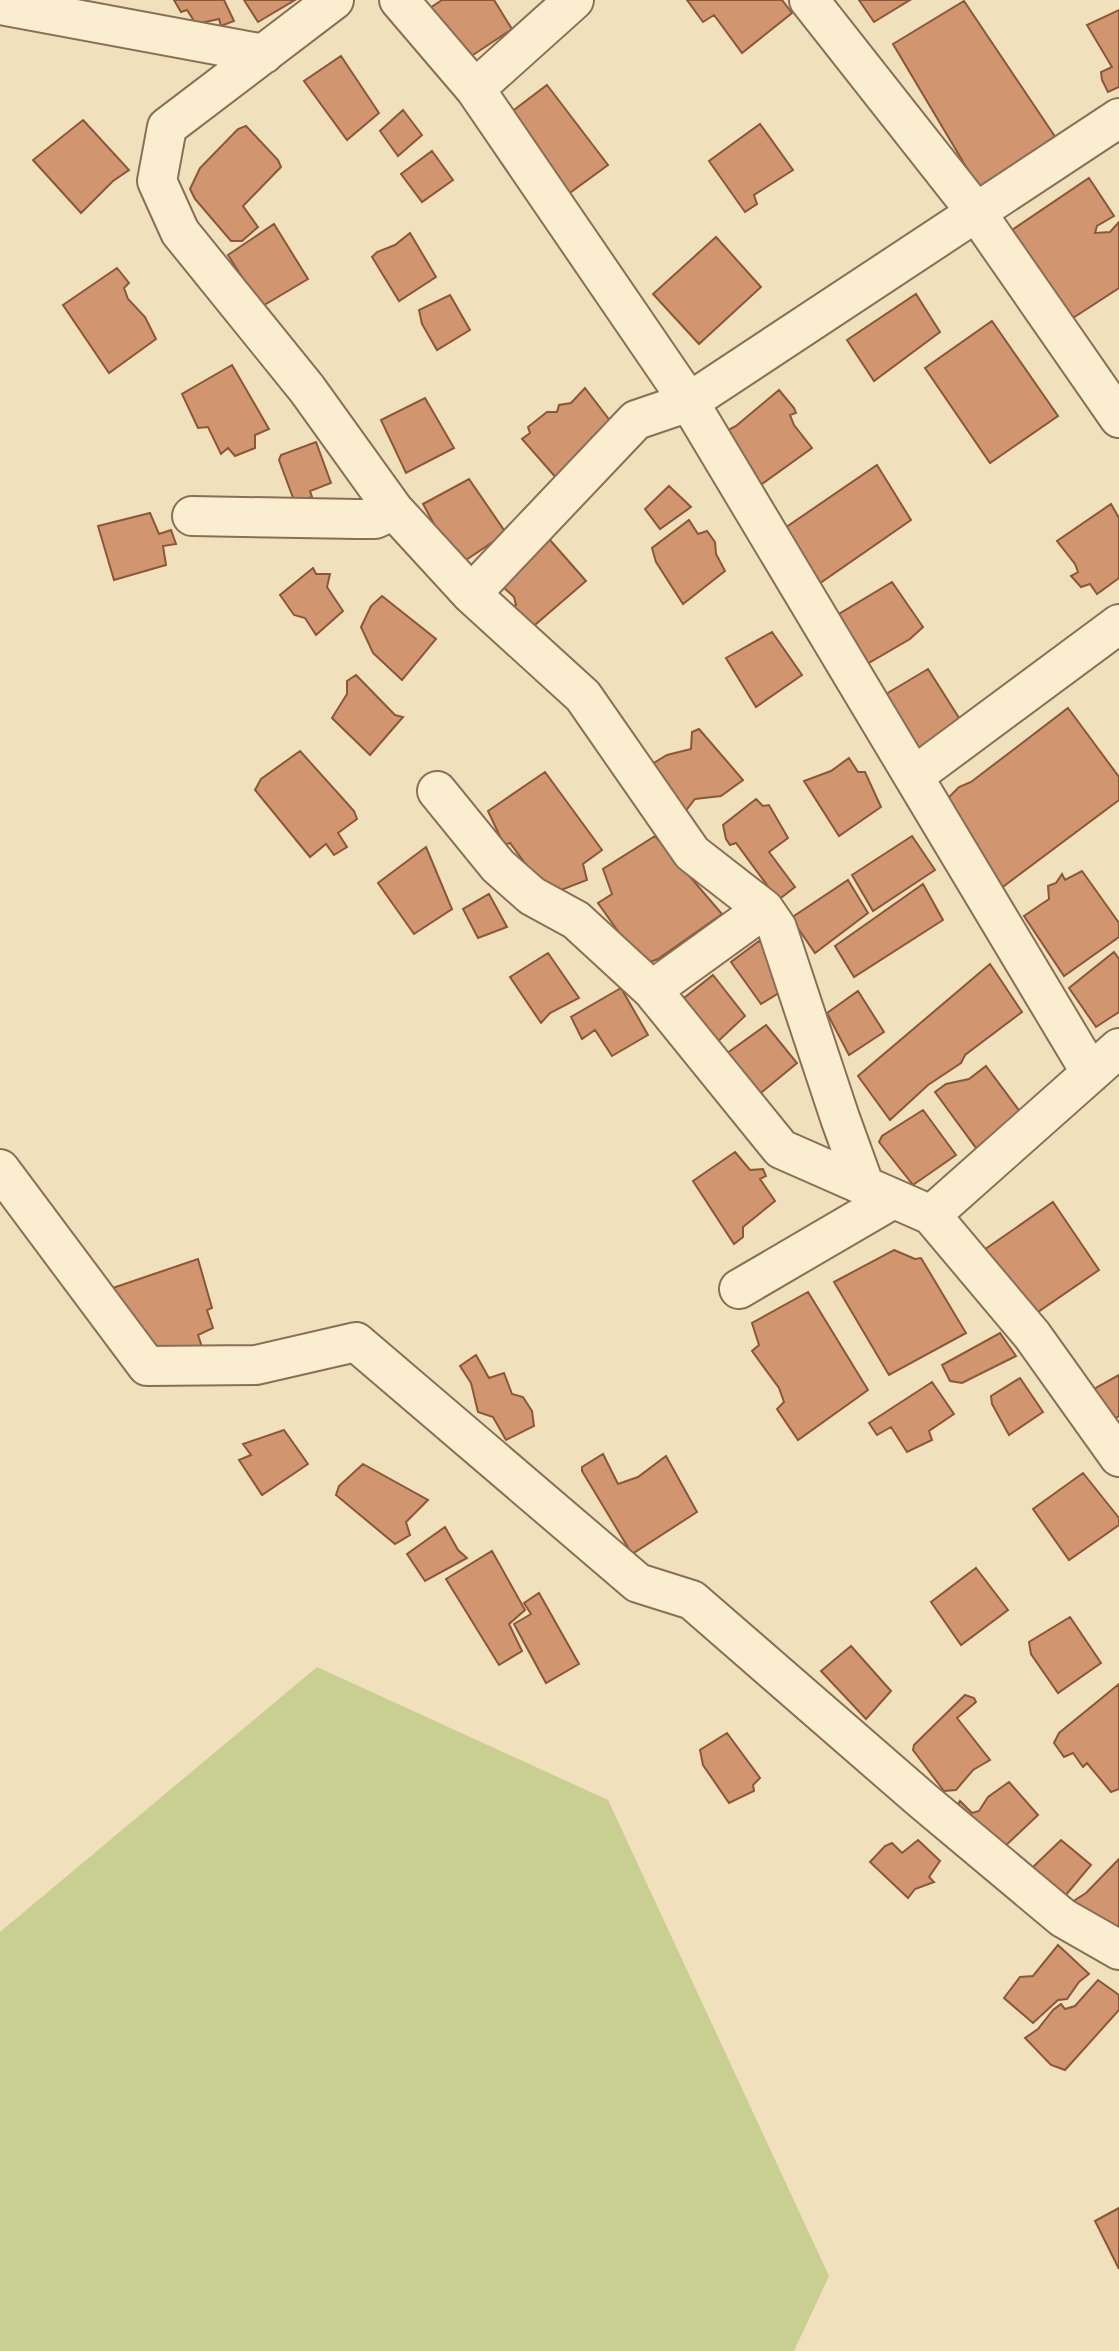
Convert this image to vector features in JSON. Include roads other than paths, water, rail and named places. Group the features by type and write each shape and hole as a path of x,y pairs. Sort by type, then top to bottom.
{"street":[{"path":"334,0 167,127 157,181 180,232 307,389 394,510 471,594 583,696 692,853 764,909 777,928 840,1118 879,1193"},
{"path":"399,0 475,89 689,402 914,776 1105,1060 931,1215"},
{"path":"475,89 574,0"},
{"path":"809,0 976,212 1119,418"},
{"path":"0,5 264,54"},
{"path":"471,594 636,420 689,402 1119,118"},
{"path":"192,516 375,519 394,510"},
{"path":"914,776 1119,624"},
{"path":"437,791 498,866 532,896 576,920 652,990 781,1149 931,1215 1032,1335 1119,1457"},
{"path":"652,990 764,909"},
{"path":"0,1169 147,1366 256,1365 356,1342 638,1583 692,1600 922,1800 1063,1918 1119,1950"},
{"path":"739,1289 879,1193"}]}
